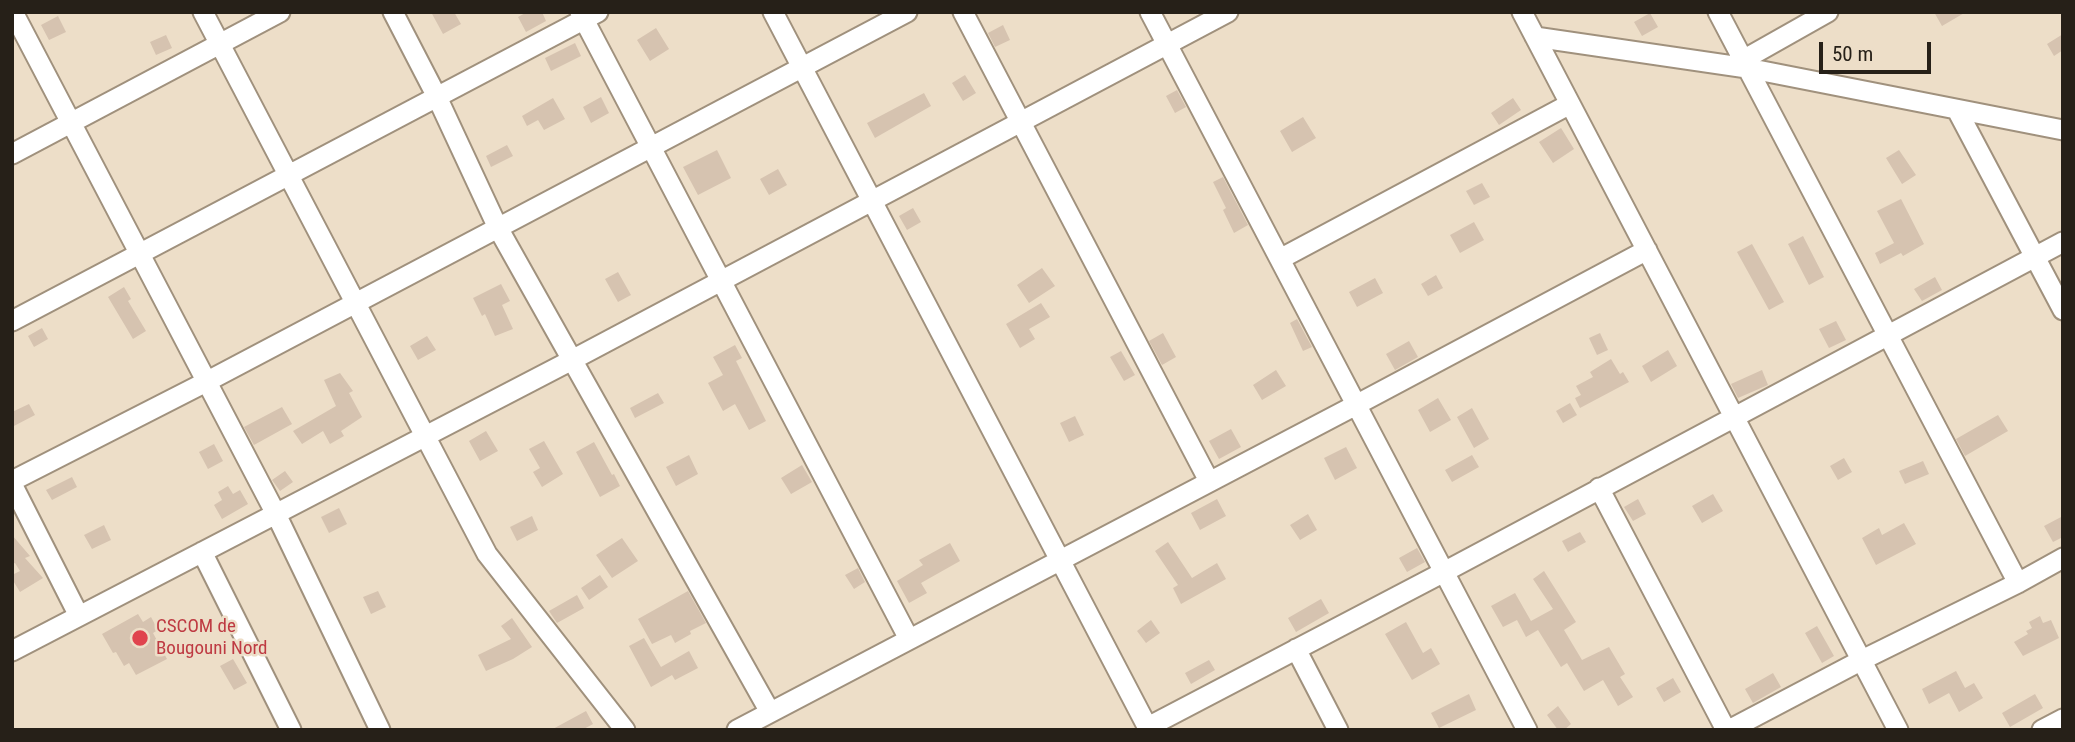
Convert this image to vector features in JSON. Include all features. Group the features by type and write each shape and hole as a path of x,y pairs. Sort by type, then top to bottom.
{"street":[{"path":"13,12 276,514 380,730"},
{"path":"203,12 487,554 625,730"},
{"path":"12,154 281,12"},
{"path":"393,12 437,97 498,228 770,712"},
{"path":"773,12 1149,729 2063,242"},
{"path":"79,617 12,483 907,12"},
{"path":"963,12 1209,481"},
{"path":"1150,12 1527,730"},
{"path":"12,652 572,360 871,199 1228,12"},
{"path":"1522,12 1898,730"},
{"path":"1718,12 2018,583"},
{"path":"1745,64 1828,12"},
{"path":"12,321 588,15 652,148 909,639"},
{"path":"1535,37 1745,64 2063,130"},
{"path":"1280,259 1570,104"},
{"path":"1958,110 2063,310"},
{"path":"737,730 1647,250"},
{"path":"1599,488 1728,730 2063,558"},
{"path":"202,552 290,730"},
{"path":"1296,649 1338,730"},
{"path":"2042,730 2063,719"}],"building":[{"path":"431,12 454,12 461,24 443,34"},
{"path":"527,12 542,12 546,21 526,32 518,17"},
{"path":"1934,12 1966,12 1942,26"},
{"path":"1650,13 1658,27 1642,36 1634,22"},
{"path":"58,16 66,32 49,40 41,25"},
{"path":"1003,25 1010,40 995,47 988,33"},
{"path":"656,28 669,49 650,61 637,40"},
{"path":"2063,34 2063,50 2054,56 2047,44"},
{"path":"166,35 172,48 156,55 150,42"},
{"path":"575,43 581,56 551,71 545,58"},
{"path":"965,75 976,93 963,101 952,83"},
{"path":"1177,90 1186,107 1175,113 1166,96"},
{"path":"924,93 931,106 875,138 867,123"},
{"path":"601,97 609,113 591,123 583,107"},
{"path":"553,98 565,119 544,130 538,120 527,126 522,116"},
{"path":"1513,98 1521,110 1499,125 1491,113"},
{"path":"1303,117 1316,138 1292,152 1280,131"},
{"path":"1561,128 1574,149 1553,163 1539,142"},
{"path":"507,145 513,156 491,167 486,156"},
{"path":"717,150 731,178 698,195 683,167"},
{"path":"1899,150 1916,175 1902,184 1886,158"},
{"path":"778,169 787,185 769,195 760,179"},
{"path":"1223,177 1248,225 1234,233 1223,210 1226,208 1213,182"},
{"path":"1482,183 1490,197 1474,205 1466,191"},
{"path":"1901,199 1924,244 1903,256 1901,253 1880,264 1875,253 1894,243 1877,211"},
{"path":"913,208 921,222 907,230 899,216"},
{"path":"1474,222 1484,240 1460,253 1450,235"},
{"path":"1803,236 1824,277 1809,285 1788,244"},
{"path":"1752,244 1784,302 1769,310 1737,252"},
{"path":"1042,268 1055,286 1029,303 1017,285"},
{"path":"618,272 631,295 618,302 605,279"},
{"path":"1436,275 1443,288 1428,296 1421,284"},
{"path":"1935,277 1942,290 1922,301 1914,289"},
{"path":"1375,278 1383,293 1357,307 1349,292"},
{"path":"501,284 510,301 502,305 513,329 495,336 485,314 482,316 473,298"},
{"path":"124,287 131,299 128,301 146,331 133,339 108,297"},
{"path":"1041,303 1050,317 1029,329 1035,339 1020,348 1006,324"},
{"path":"1297,319 1312,347 1303,351 1290,323"},
{"path":"1836,321 1846,340 1829,348 1819,329"},
{"path":"42,328 48,339 34,347 28,336"},
{"path":"1163,333 1176,357 1162,365 1149,341"},
{"path":"1600,333 1608,350 1597,355 1589,338"},
{"path":"427,336 436,350 418,360 410,346"},
{"path":"1409,341 1418,357 1395,370 1386,354"},
{"path":"735,345 742,358 736,361 766,421 749,430 735,404 723,411 708,383 723,375 713,357"},
{"path":"1668,350 1677,366 1651,382 1642,366"},
{"path":"1121,351 1135,375 1124,381 1110,357"},
{"path":"1611,359 1620,374 1623,372 1629,382 1580,408 1575,398 1581,395 1576,386 1593,377 1590,372"},
{"path":"1276,370 1286,386 1262,400 1253,385"},
{"path":"1762,370 1768,385 1738,398 1731,384"},
{"path":"340,373 353,391 349,393 362,417 341,431 344,436 330,444 323,431 302,444 293,431 336,406 324,380"},
{"path":"658,393 664,403 635,418 630,408"},
{"path":"1438,398 1451,420 1430,432 1418,410"},
{"path":"1570,403 1577,415 1563,423 1556,411"},
{"path":"29,404 35,415 12,427 12,412"},
{"path":"282,407 292,424 254,445 244,427"},
{"path":"1472,408 1489,439 1474,448 1457,417"},
{"path":"1998,415 2008,431 1965,456 1956,439"},
{"path":"1075,416 1084,435 1069,442 1060,423"},
{"path":"1231,429 1241,447 1219,459 1209,441"},
{"path":"486,431 498,451 480,461 469,441"},
{"path":"544,441 563,474 542,487 533,472 540,468 529,449"},
{"path":"594,442 620,486 600,497 576,452"},
{"path":"214,444 223,461 208,469 199,452"},
{"path":"1346,447 1357,468 1335,480 1324,458"},
{"path":"689,455 698,474 676,486 666,467"},
{"path":"1472,455 1479,467 1452,482 1445,470"},
{"path":"1844,458 1852,472 1838,480 1830,466"},
{"path":"1923,461 1929,474 1905,484 1899,471"},
{"path":"802,465 812,482 791,494 781,478"},
{"path":"285,471 293,482 280,491 272,480"},
{"path":"72,477 77,487 52,500 46,490"},
{"path":"228,486 233,494 240,490 248,504 222,519 214,505 222,500 218,492"},
{"path":"1713,494 1723,511 1702,523 1692,506"},
{"path":"1217,499 1226,516 1200,530 1191,513"},
{"path":"1638,499 1646,514 1633,521 1624,507"},
{"path":"339,508 347,524 329,533 321,517"},
{"path":"1308,514 1317,530 1300,540 1290,525"},
{"path":"532,516 538,530 517,541 510,527"},
{"path":"2063,516 2063,537 2053,542 2044,526"},
{"path":"1904,523 1916,544 1876,565 1862,538 1879,528 1882,535"},
{"path":"104,525 111,540 92,549 84,535"},
{"path":"1580,532 1586,542 1568,552 1562,541"},
{"path":"12,535 30,556 25,558 43,578 20,592 12,579 12,575 20,571 15,563 12,564"},
{"path":"622,538 638,561 612,578 596,555"},
{"path":"1168,542 1192,578 1217,563 1226,579 1181,604 1173,588 1178,585 1155,551"},
{"path":"950,543 960,561 921,583 927,593 909,603 897,581 923,565 919,560"},
{"path":"1417,548 1425,562 1407,572 1399,558"},
{"path":"858,568 865,582 854,589 845,575"},
{"path":"1544,571 1576,622 1564,630 1582,660 1609,647 1625,674 1620,677 1633,697 1618,706 1603,680 1584,691 1567,663 1561,667 1538,630 1526,637 1517,620 1503,627 1491,606 1515,593 1531,621 1553,609 1533,579"},
{"path":"600,575 608,587 589,600 581,588"},
{"path":"378,591 386,607 371,614 363,597"},
{"path":"688,591 706,623 675,643 671,635 652,644 638,619"},
{"path":"577,595 584,608 557,623 549,611"},
{"path":"1321,599 1329,613 1296,632 1288,618"},
{"path":"138,614 143,622 151,617 158,630 153,633 167,659 136,675 129,663 124,666 116,652 113,653 102,634"},
{"path":"2040,616 2043,623 2051,620 2059,638 2023,656 2014,642 2028,634 2026,631 2032,628 2029,622"},
{"path":"512,618 532,647 486,671 478,655 511,639 501,626"},
{"path":"1151,620 1160,633 1146,643 1137,631"},
{"path":"1406,622 1423,653 1431,648 1440,664 1412,680 1385,634"},
{"path":"1817,626 1834,656 1822,663 1805,633"},
{"path":"644,638 661,667 689,651 698,668 675,680 672,675 651,687 629,646"},
{"path":"233,659 247,683 234,690 220,666"},
{"path":"1209,660 1215,670 1191,684 1185,673"},
{"path":"1956,671 1965,688 1974,683 1983,698 1959,712 1949,693 1929,704 1922,689"},
{"path":"1773,673 1781,687 1753,703 1745,689"},
{"path":"1673,678 1681,692 1664,702 1656,688"},
{"path":"1469,694 1476,710 1439,728 1431,713"},
{"path":"2035,694 2043,708 2010,727 2002,713"},
{"path":"1558,706 1571,724 1564,730 1558,730 1547,715"},
{"path":"586,711 593,724 582,730 551,730"}],"place":[{"name":"CSCOM de Bougouni Nord","path":"140,638"}]}
